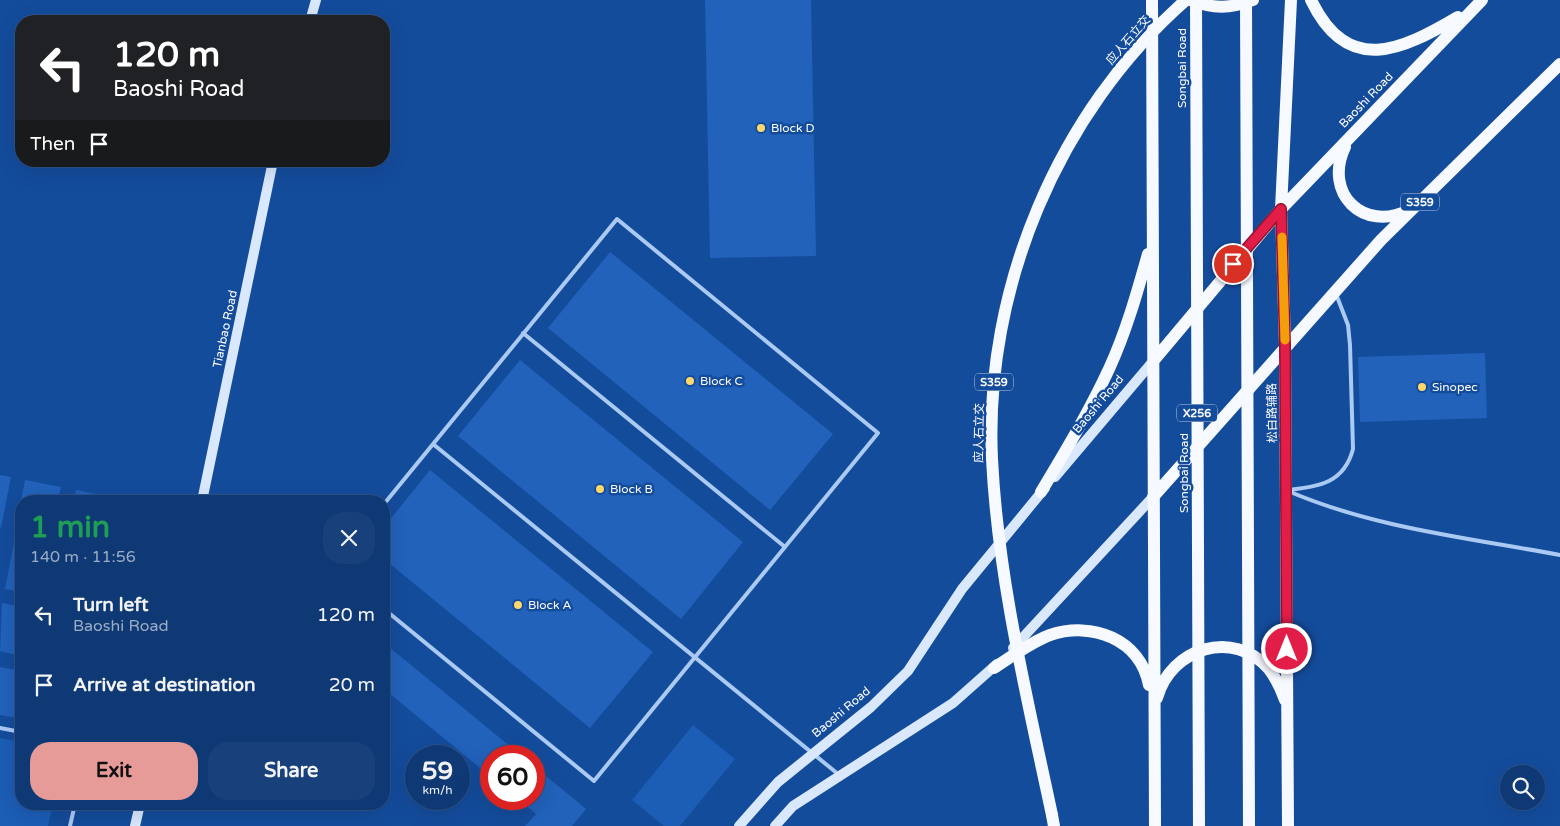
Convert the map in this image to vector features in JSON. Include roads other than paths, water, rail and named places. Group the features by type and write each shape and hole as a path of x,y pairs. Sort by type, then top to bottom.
{"main road":[{"path":"1152,0 1152,237 1155,359 1152,497 1155,826"},
{"name":"应人石立交","path":"1053,820 1025,685 997,526 992,457 994,386 1004,322 1023,246 1045,189 1078,130 1108,85 1141,44 1186,0"},
{"path":"1190,0 1208,7 1231,8 1253,0"},
{"name":"Songbai Road","path":"1196,0 1199,826"},
{"path":"1246,0 1249,826"},
{"name":"松白路辅路","path":"1288,826 1285,345 1281,209 1291,0"},
{"path":"1311,0 1330,28 1348,43 1371,50 1396,48 1405,45 1424,37 1472,10"},
{"name":"Baoshi Road","path":"1155,359 1281,209 1482,0"},
{"name":"S359","path":"1152,497 1335,290 1414,207 1560,64"},
{"path":"1535,88 1560,70"},
{"path":"1350,138 1341,154 1338,169 1339,184 1346,198 1356,209 1370,216 1384,218 1414,207"},
{"path":"1041,492 1080,428 1110,368 1133,308 1152,237"},
{"path":"994,668 1048,636 1069,630 1099,631 1120,640 1138,657 1147,674 1154,707"},
{"path":"1154,707 1160,684 1172,666 1190,654 1217,648 1232,648 1252,656 1268,669 1280,687 1288,708"}],"street":[{"path":"312,15 316,0"},
{"name":"Tianbao Road","path":"203,495 272,167"},
{"name":"Baoshi Road","path":"740,826 778,782 871,707 908,671 962,589 1041,492 1155,359"},
{"path":"775,826 793,806 953,703 994,668 1152,497"},
{"path":"135,826 139,810"}],"lane":[{"path":"390,497 617,219 878,433 594,781 390,614"},
{"path":"1286,490 1313,487 1329,482 1342,471 1350,460 1353,449 1348,325 1335,290"},
{"path":"523,333 785,547"},
{"path":"433,444 840,776"},
{"path":"1286,490 1325,507 1370,520 1560,555"},
{"path":"0,728 15,731"},
{"path":"70,826 74,810"}],"place":[{"name":"Block D","path":"761,128"},
{"name":"Block C","path":"690,381"},
{"name":"Sinopec","path":"1422,387"},
{"name":"Block B","path":"600,489"},
{"name":"Block A","path":"518,605"}]}
